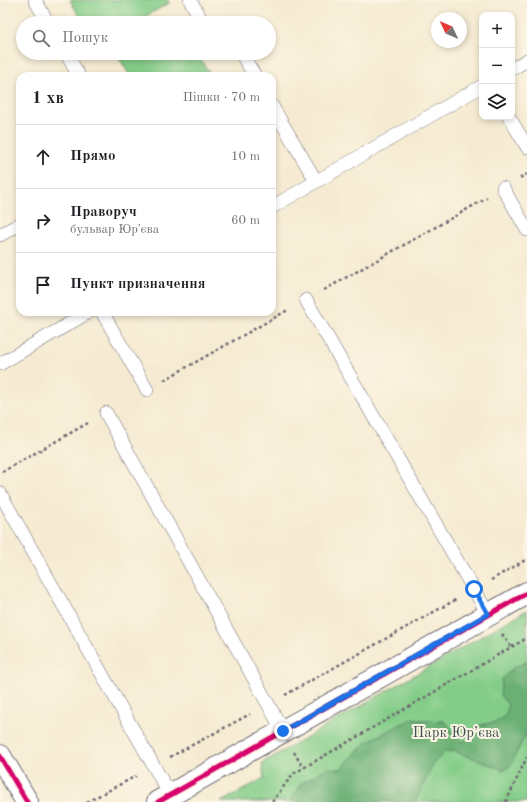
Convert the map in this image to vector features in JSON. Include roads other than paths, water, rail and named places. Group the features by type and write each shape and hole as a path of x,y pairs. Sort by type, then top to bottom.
{"street":[{"path":"164,799 527,593"},
{"path":"0,756 27,802"}],"lane":[{"path":"35,0 44,16"},
{"path":"190,0 199,16"},
{"path":"70,60 77,72"},
{"path":"245,60 253,72"},
{"path":"515,67 527,60"},
{"path":"276,205 479,88"},
{"path":"276,113 316,181"},
{"path":"511,120 527,147"},
{"path":"503,188 527,230"},
{"path":"0,235 16,226"},
{"path":"306,300 488,614"},
{"path":"0,364 82,316"},
{"path":"104,316 147,390"},
{"path":"106,413 283,731"},
{"path":"0,493 153,766 164,799"}],"park label":[{"name":"Парк Юр’єва","path":"456,732"}]}
